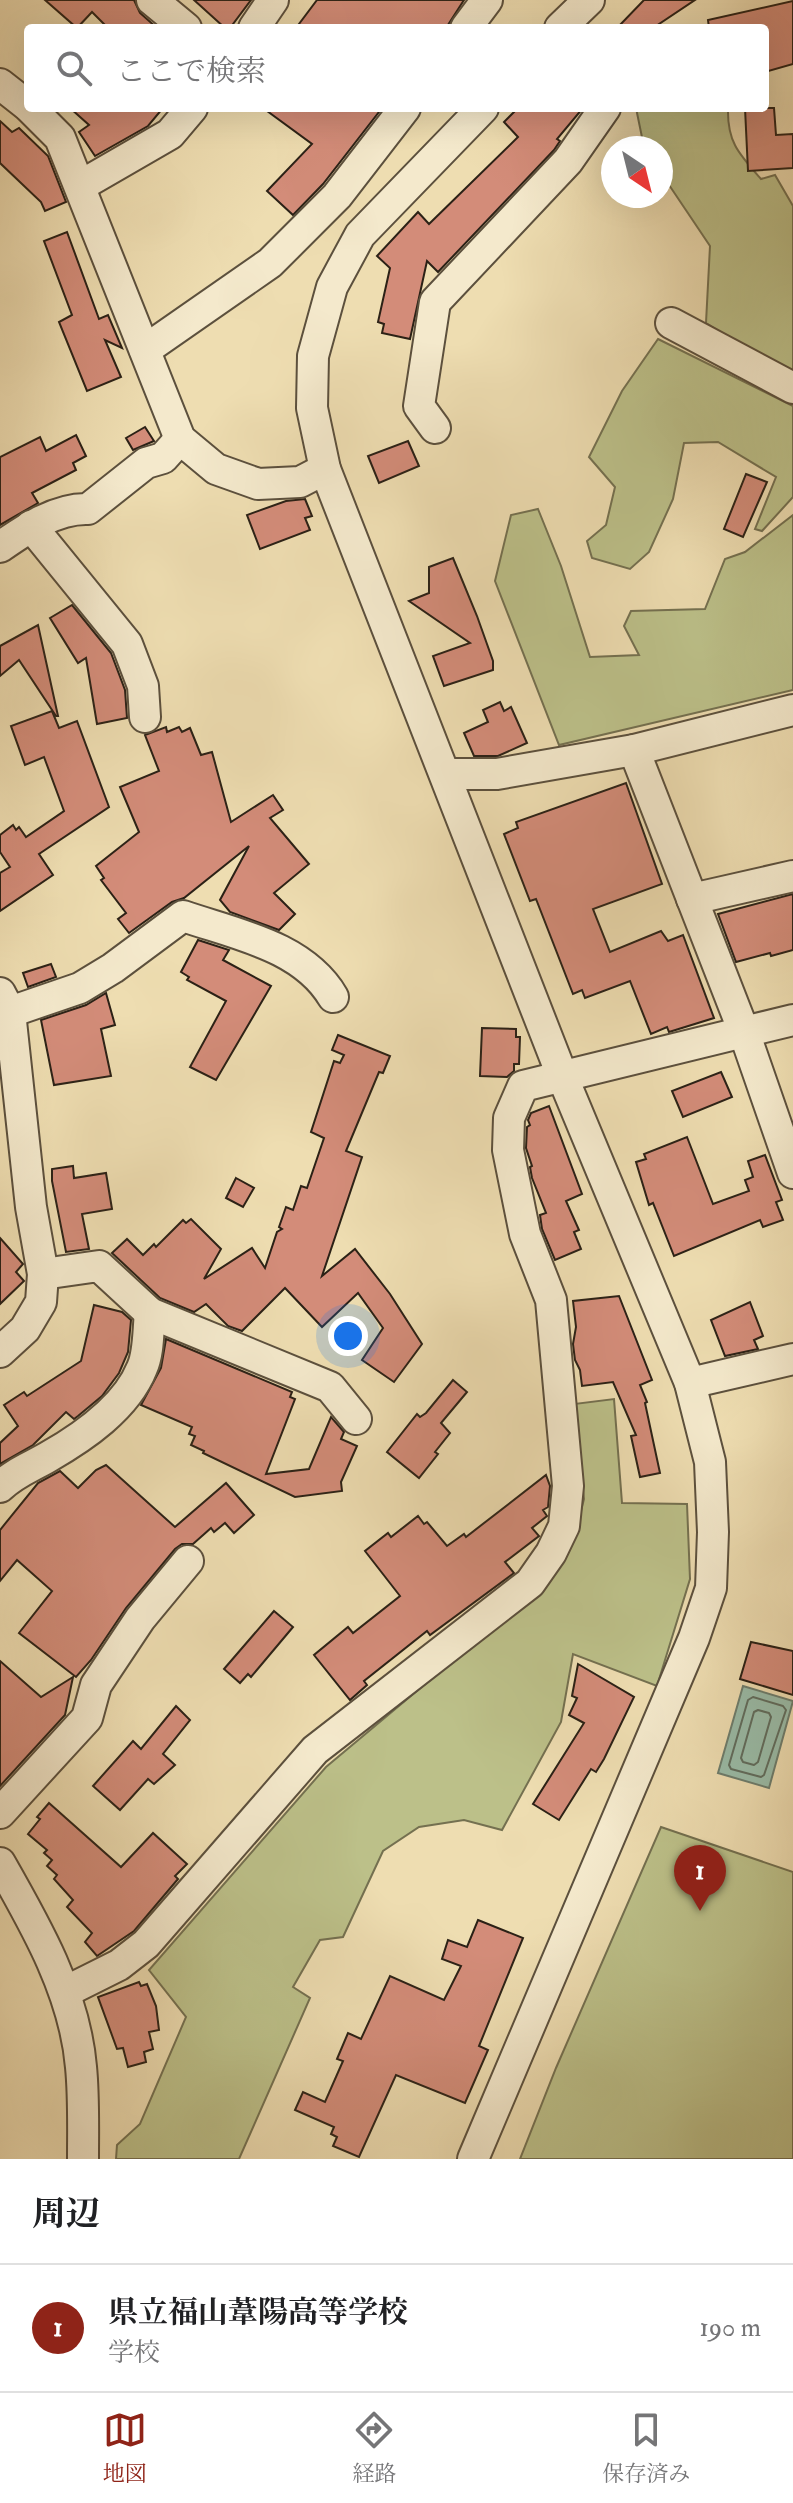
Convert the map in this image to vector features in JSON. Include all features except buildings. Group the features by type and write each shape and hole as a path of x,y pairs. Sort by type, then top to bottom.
{"street":[{"path":"152,0 181,24"},
{"path":"257,24 273,0"},
{"path":"469,24 487,0"},
{"path":"564,24 589,0"},
{"path":"0,84 24,103"},
{"path":"34,112 60,138 180,439 216,469 258,484 300,482 325,469"},
{"path":"80,186 170,134 189,112"},
{"path":"145,350 270,263 337,196 402,112"},
{"path":"473,2159 688,1653 711,1588 713,1532 710,1462 690,1383 563,1078 447,774 325,469 312,408 313,356 332,287 360,235 479,112"},
{"path":"435,428 419,406 435,302 568,161 602,112"},
{"path":"671,323 793,388"},
{"path":"0,547 31,526 73,508 88,509 146,463 163,458 180,439"},
{"path":"31,526 127,644 143,686 145,717"},
{"path":"447,774 497,774 634,750 793,710"},
{"path":"634,750 744,1032 793,1173"},
{"path":"692,899 793,876"},
{"path":"0,1352 25,1329 41,1302 43,1274 31,1207 5,1002 80,988 183,916 281,950 323,980 333,997"},
{"path":"65,1992 119,1965 146,1944 315,1750 530,1583 551,1553 564,1526 568,1486 551,1300 525,1234 508,1150 509,1118 523,1086 793,1020"},
{"path":"43,1274 99,1266 150,1313 330,1387 356,1419"},
{"path":"0,1487 11,1477 49,1457 91,1429 122,1400 143,1367 150,1313"},
{"path":"690,1383 793,1359"},
{"path":"0,1813 87,1718 96,1685 140,1619 188,1561"},
{"path":"0,1863 28,1912 65,1992 81,2065 83,2159"}],"green space":[{"path":"637,112 728,112 732,139 741,155 761,179 775,175 793,206 793,376 706,323 710,246 673,191 673,136 642,136"},
{"path":"658,339 793,406 793,497 762,531 755,529 776,477 718,442 684,443 673,499 649,552 630,569 592,558 587,541 606,525 615,487 589,457 622,391"},
{"path":"538,509 561,566 590,657 639,655 624,626 631,611 705,609 725,559 745,552 793,515 793,690 559,745 495,581 511,515"},
{"path":"614,1399 622,1503 687,1504 690,1579 657,1686 573,1654 561,1722 502,1830 464,1820 419,1827 383,1851 343,1937 320,1940 293,1987 310,1998 239,2159 116,2159 117,2145 140,2124 186,2017 149,1970 326,1767 553,1573 573,1543 584,1499 574,1404"},
{"path":"661,1827 793,1872 793,2159 520,2159 556,2068"}],"water":[{"path":"743,1686 793,1701 769,1788 718,1773"}],"place":[{"name":"県立福山葦陽高等学校","path":"700,1911"}]}
